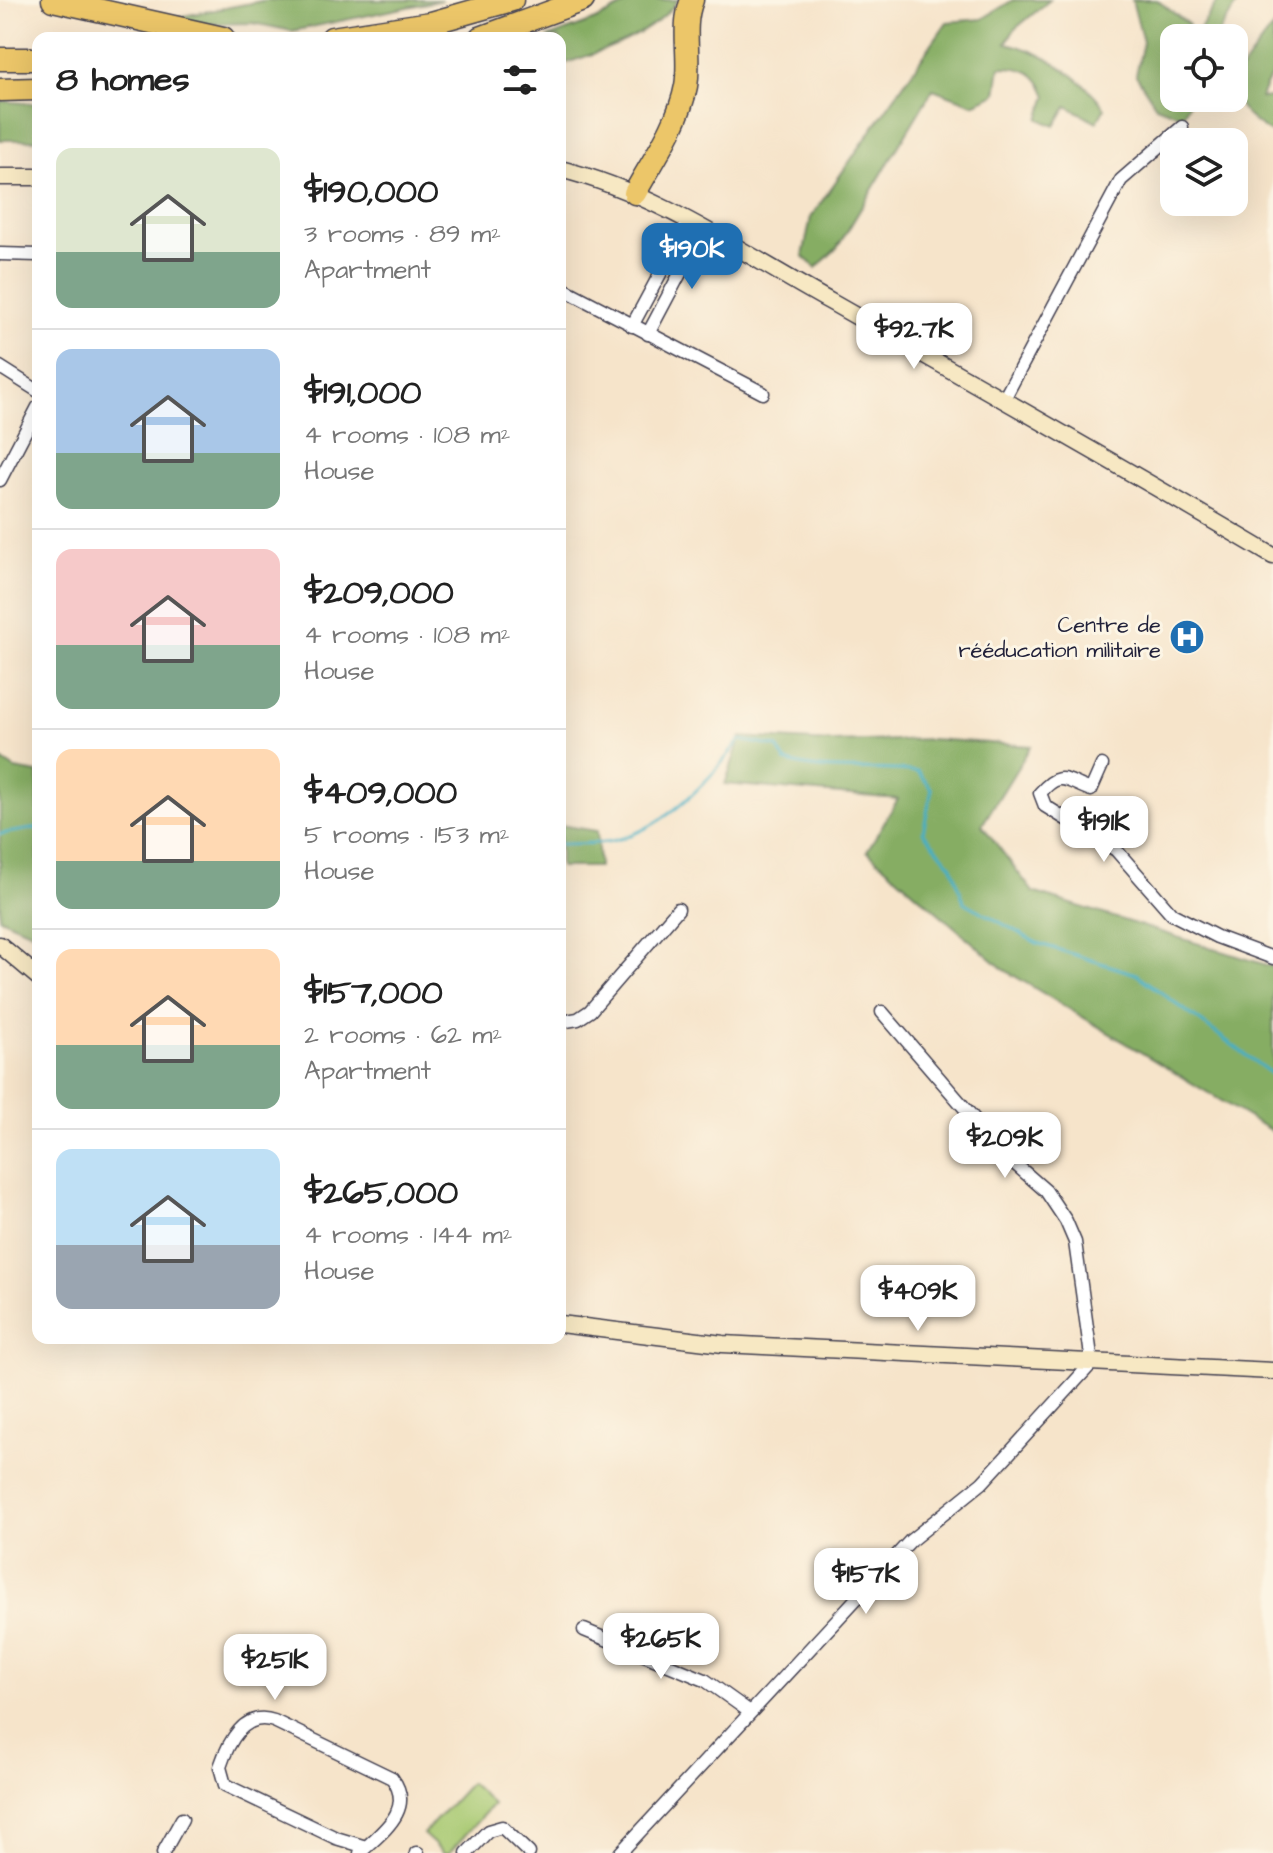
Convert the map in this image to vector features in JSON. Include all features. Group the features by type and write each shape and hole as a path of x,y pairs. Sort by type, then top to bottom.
{"highway":[{"path":"53,0 196,32"},
{"path":"372,32 431,23 512,0"},
{"path":"496,32 583,0"},
{"path":"635,193 674,121 686,88 687,28 692,0"},
{"path":"0,59 32,59"},
{"path":"0,90 32,89"}],"main road":[{"path":"566,171 635,193 703,230 1005,397 1273,556"},
{"path":"0,177 32,177"},
{"path":"0,945 32,972"},
{"path":"566,1325 723,1344 1273,1371"}],"street":[{"path":"1005,397 1121,180 1182,127"},
{"path":"632,326 688,222"},
{"path":"648,334 703,230"},
{"path":"0,254 32,255"},
{"path":"566,290 763,393"},
{"path":"0,367 32,387"},
{"path":"0,480 4,461 32,417"},
{"path":"1102,765 1091,790 1060,777 1053,779 1040,793 1045,806 1116,850 1172,914 1217,937 1273,958"},
{"path":"566,1021 578,1019 590,1011 678,909"},
{"path":"620,1853 910,1541 982,1483 1092,1363 1075,1242 1066,1221 1046,1191 1006,1156 882,1012"},
{"path":"584,1630 705,1680 750,1712"},
{"path":"259,1718 274,1721 392,1778 401,1799 398,1814 363,1850 225,1785 220,1767 245,1723 259,1718"},
{"path":"163,1853 182,1819"},
{"path":"467,1853 488,1831 502,1827 529,1853"},
{"path":"330,1835 336,1853"}],"green space":[{"path":"267,0 442,0 292,31 253,23 209,24 172,18"},
{"path":"635,0 678,0 655,24 640,33 566,63 566,32 563,32"},
{"path":"1013,0 1050,0 1015,29 1006,43 1034,52 1074,76 1105,108 1097,122 1067,106 1055,126 1039,119 1047,96 1035,76 1017,68 1000,67 996,94 973,104 933,89 837,248 816,268 803,256 811,217 947,22 982,19"},
{"path":"1132,0 1157,0 1188,24 1160,24 1160,108 1136,75 1143,42"},
{"path":"1218,0 1239,0 1224,24 1203,24"},
{"path":"1273,27 1273,72 1260,98 1273,97 1273,134 1245,112 1248,112 1249,58"},
{"path":"0,101 32,104 32,140 0,140"},
{"path":"741,737 832,742 932,739 1031,746 982,825 1033,892 1273,967 1273,1132 1003,969 867,851 898,799 725,784"},
{"path":"0,759 15,769 32,772 32,932 0,918"},
{"path":"566,826 597,831 599,867 566,867"},
{"path":"470,1783 493,1804 449,1853 444,1853 423,1834"}],"waterway":[{"path":"566,844 609,842 653,824 701,786 740,740 777,747 785,761 801,765 918,772 932,789 923,832 952,866 964,902 1037,943 1136,974 1273,1075"},
{"path":"0,834 32,829"}],"place":[{"name":"Centre de rééducation militaire","path":"1187,637"}]}
